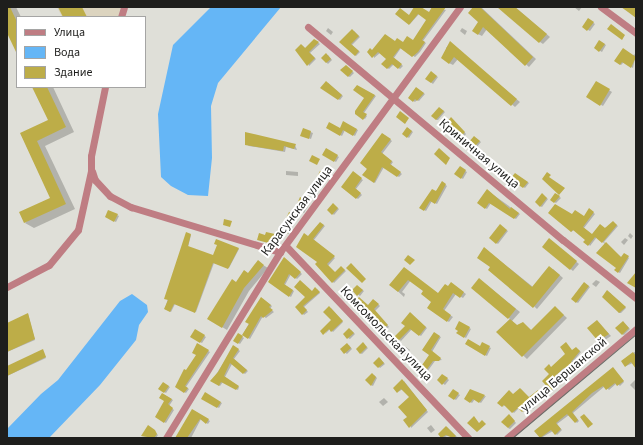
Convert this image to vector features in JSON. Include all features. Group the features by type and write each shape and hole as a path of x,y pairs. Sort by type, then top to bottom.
{"street":[{"name":"Карасунская улица","path":"166,438 280,252 286,246 395,98 460,7"},
{"path":"601,7 636,33"},
{"name":"Криничная улица","path":"308,27 395,98 563,240 636,298"},
{"path":"105,88 91,156 92,171 95,180 110,196 131,207 280,252"},
{"path":"7,287 49,265 78,230 92,171"},
{"name":"Комсомольская улица","path":"286,246 468,438"},
{"name":"улица Бершанской","path":"507,438 636,330"}],"shaded area":[{"path":"57,7 121,7 118,16 62,16"}],"water":[{"path":"211,7 281,7 218,83 211,106 212,158 208,196 188,195 171,186 161,177 158,114 173,45"},
{"path":"132,294 147,305 148,312 139,325 136,340 100,385 49,438 7,438 7,429 41,394 58,380 120,301"}],"building":[{"path":"7,7 10,7 16,20 16,52 7,33"},
{"path":"58,7 82,7 86,16 62,16"},
{"path":"414,7 421,7 429,12 432,7 446,7 422,40 425,42 418,52 412,57 400,48 393,57 402,64 398,69 392,64 387,69 381,64 386,59 378,52 372,58 367,52 370,48 372,50 385,34 395,41 397,38 403,42 407,36 413,40 426,20 418,14 409,25 395,14 400,8 409,15"},
{"path":"473,7 480,7 533,57 525,66 483,27 478,35 472,31 478,22 468,13"},
{"path":"497,7 515,7 547,34 539,43"},
{"path":"621,7 636,7 636,18 628,12"},
{"path":"588,18 594,22 587,31 582,27"},
{"path":"611,24 625,35 622,40 607,29"},
{"path":"352,29 359,36 351,44 359,51 355,56 339,42"},
{"path":"314,39 319,42 309,52 315,58 307,66 295,50 301,44 305,48"},
{"path":"599,40 605,44 599,52 594,48"},
{"path":"450,41 517,99 511,106 454,57 449,64 441,58"},
{"path":"623,48 636,57 631,68 622,62 620,65 614,61"},
{"path":"326,53 331,59 326,63 321,58"},
{"path":"346,65 353,71 348,77 340,70"},
{"path":"431,71 437,76 431,83 425,79"},
{"path":"326,81 342,95 338,100 320,88"},
{"path":"596,81 610,89 600,106 586,97"},
{"path":"357,85 375,95 363,112 367,114 363,120 355,114 355,111 364,98 353,90"},
{"path":"416,87 424,93 417,101 415,99 413,102 408,98"},
{"path":"32,88 47,88 66,127 37,141 66,204 24,223 19,212 50,198 20,133 48,120"},
{"path":"439,107 444,111 436,120 431,116"},
{"path":"400,111 409,118 405,124 396,117"},
{"path":"451,117 465,132 458,140 444,126"},
{"path":"343,121 357,129 353,136 343,130 340,136 326,128 329,122 340,128"},
{"path":"407,127 412,131 407,138 402,134"},
{"path":"303,128 311,131 309,139 300,136"},
{"path":"245,132 296,144 294,149 284,146 283,151 245,145"},
{"path":"382,133 391,139 381,152 392,161 390,164 401,172 397,177 382,167 374,183 362,175 367,169 360,163"},
{"path":"474,136 480,141 473,148 468,143"},
{"path":"326,148 338,155 334,162 322,155"},
{"path":"439,148 450,158 446,165 434,154"},
{"path":"312,155 320,159 317,165 309,161"},
{"path":"460,166 466,170 461,179 454,174"},
{"path":"320,171 327,175 323,181 317,177"},
{"path":"353,171 362,178 355,188 361,193 356,199 341,187"},
{"path":"547,172 551,175 549,177 565,188 559,195 542,179"},
{"path":"515,173 528,182 523,188 510,179"},
{"path":"442,181 446,184 435,204 430,201 424,211 419,208 432,189 436,191"},
{"path":"487,189 510,209 511,207 519,213 514,219 489,203 485,209 477,203"},
{"path":"542,193 547,198 540,207 535,202"},
{"path":"555,193 560,196 554,203 550,200"},
{"path":"300,197 309,202 302,212 295,209"},
{"path":"333,203 338,208 332,215 327,210"},
{"path":"555,204 572,214 575,210 584,216 589,208 594,212 583,227 592,234 600,224 605,228 613,221 617,225 602,243 595,237 588,246 583,242 585,240 573,230 571,232 548,213"},
{"path":"108,210 118,214 114,222 105,217"},
{"path":"289,212 296,215 287,234 280,232"},
{"path":"224,219 232,221 230,227 223,225"},
{"path":"320,222 324,225 313,239 335,256 327,264 335,272 341,266 345,270 332,283 315,264 317,262 296,247 304,233 308,236"},
{"path":"500,224 507,230 496,244 489,238"},
{"path":"186,232 191,234 188,246 213,255 217,245 214,244 216,239 239,248 228,269 213,263 195,313 174,304 170,312 164,309 168,300 164,299"},
{"path":"266,232 275,234 272,244 257,240 259,233 265,235"},
{"path":"549,238 577,261 570,270 542,247"},
{"path":"606,242 621,257 624,253 629,256 618,273 614,270 616,268 596,253"},
{"path":"484,247 532,287 549,266 560,275 533,308 488,270 490,267 477,258"},
{"path":"408,255 415,260 410,265 404,260"},
{"path":"284,257 301,272 295,279 289,274 284,284 293,290 289,297 268,282"},
{"path":"258,260 264,265 244,288 222,328 207,319 232,279 236,282 244,270 248,273"},
{"path":"351,263 366,279 362,283 346,268"},
{"path":"404,267 438,293 445,284 448,286 451,282 464,292 460,298 453,293 443,309 451,315 447,322 427,308 431,302 421,294 423,291 408,280 398,292 389,285"},
{"path":"636,272 636,288 627,283"},
{"path":"479,278 516,309 508,319 471,288"},
{"path":"300,280 312,291 315,287 320,292 303,306 307,310 302,315 295,307 305,297 294,287"},
{"path":"584,282 589,286 576,303 571,299"},
{"path":"357,285 363,290 357,296 352,290"},
{"path":"347,286 352,290 345,297 341,293"},
{"path":"607,290 626,307 619,313 602,297"},
{"path":"261,297 271,305 269,307 273,310 263,318 261,316 248,339 242,335 249,324 245,322"},
{"path":"359,297 368,305 373,299 379,304 374,309 388,325 382,330 369,315 366,318 353,304"},
{"path":"329,306 343,321 331,332 329,329 323,335 320,331 331,320 323,312"},
{"path":"555,306 564,315 522,357 496,332 510,319 517,325 523,322 531,330"},
{"path":"410,312 426,327 419,336 410,329 398,341 394,337 405,326 401,323"},
{"path":"28,313 35,339 7,352 7,323"},
{"path":"597,320 609,334 598,341 587,328"},
{"path":"459,321 470,327 464,338 456,333 458,331 455,329"},
{"path":"623,321 629,328 622,335 615,328"},
{"path":"349,328 354,333 347,339 343,334"},
{"path":"195,329 205,335 200,343 190,337"},
{"path":"434,332 440,336 431,350 441,358 439,361 433,361 425,372 420,368 429,355 422,350"},
{"path":"238,333 243,336 238,344 233,341"},
{"path":"468,339 480,346 482,342 490,346 485,356 465,344"},
{"path":"363,342 367,347 360,354 356,349"},
{"path":"566,342 572,350 576,347 580,351 571,362 575,367 569,373 564,368 551,380 556,386 551,391 542,381 549,374 544,369 549,364 551,367 565,354 560,347"},
{"path":"197,343 209,350 185,386 188,388 184,393 175,387 184,369 186,370 196,355 192,353"},
{"path":"347,343 351,348 344,354 340,349"},
{"path":"233,345 239,349 233,358 247,370 243,374 230,363 224,376 239,386 236,390 221,382 219,386 210,381 218,372"},
{"path":"43,349 46,357 7,376 7,366"},
{"path":"633,352 636,356 636,369 631,362 625,367 621,361"},
{"path":"379,357 384,363 378,368 373,363"},
{"path":"613,367 624,381 617,386 615,383 606,390 603,386 592,393 572,412 578,420 575,423 567,414 556,423 561,429 555,435 551,430 540,438 534,431"},
{"path":"372,373 376,377 371,386 365,380"},
{"path":"442,374 448,378 442,385 437,380"},
{"path":"402,379 427,410 409,428 403,420 407,417 398,407 409,397 401,389 397,393 393,388"},
{"path":"163,382 169,386 164,393 158,389"},
{"path":"520,388 529,397 538,390 543,397 531,409 529,406 522,412 518,408 512,413 504,405 502,407 497,403 509,390 513,394"},
{"path":"453,389 459,393 454,400 448,396"},
{"path":"470,389 485,395 479,403 473,399 470,403 464,399"},
{"path":"205,392 221,402 217,408 201,399"},
{"path":"162,393 172,399 168,404 173,408 164,423 155,417 164,401 159,398"},
{"path":"192,409 209,419 206,424 200,419 187,438 175,438"},
{"path":"509,414 515,421 508,428 501,422"},
{"path":"584,414 593,424 588,428 580,417"},
{"path":"474,416 479,423 482,420 486,424 477,432 467,423"},
{"path":"148,425 155,430 157,434 154,438 141,436"},
{"path":"446,426 456,436 453,438 446,435 441,438 438,434"}],"tram line":[{"path":"512,438 636,334"}]}
